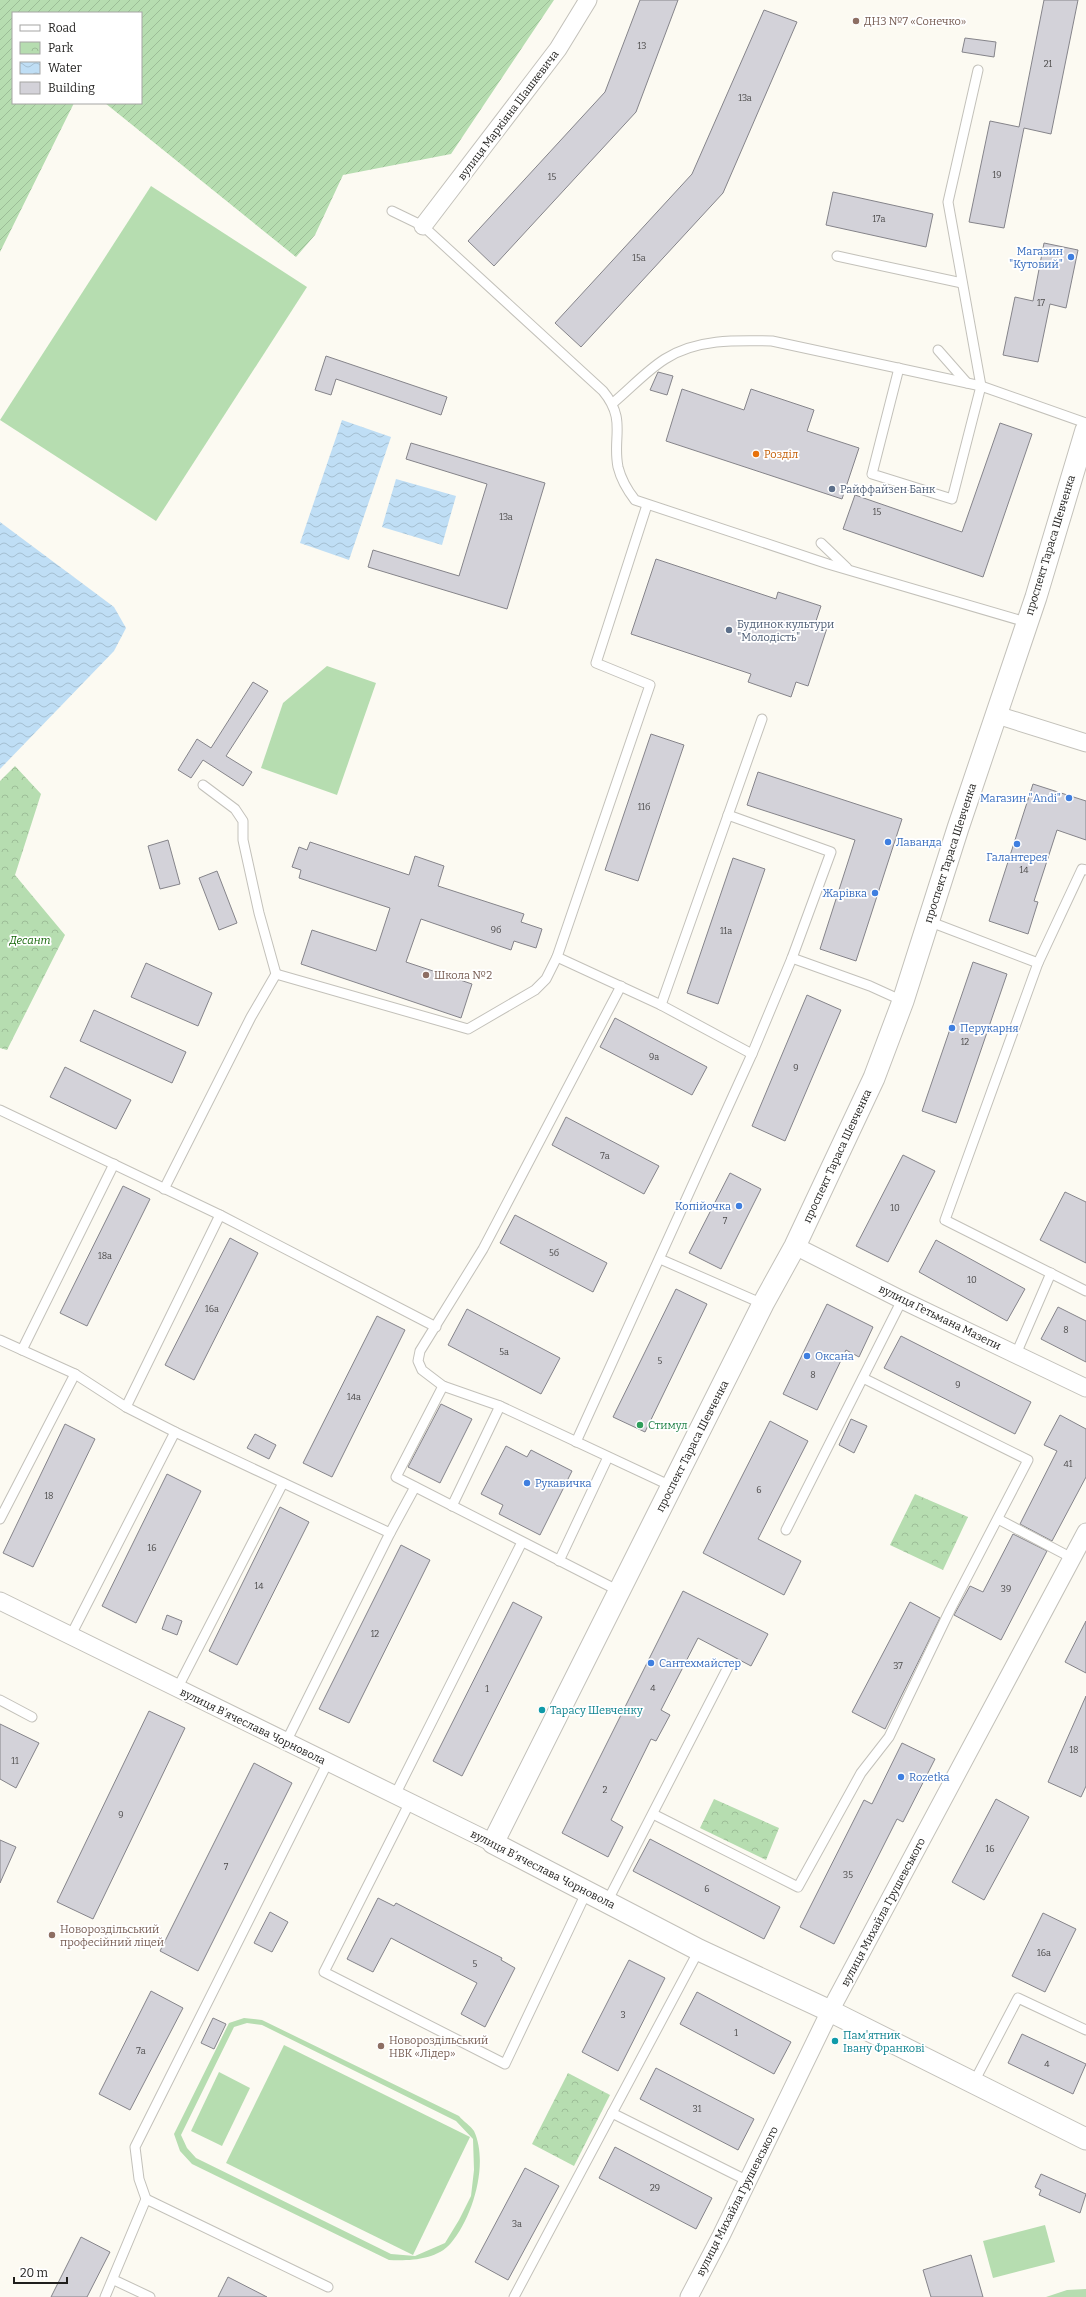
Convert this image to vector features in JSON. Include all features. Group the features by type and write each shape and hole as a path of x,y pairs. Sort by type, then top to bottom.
{"street":[{"name":"вулиця Маркіяна Шашкевича","path":"423,226 558,49 588,0"},
{"name":"проспект Тараса Шевченка","path":"493,1843 763,1304 795,1246 874,1078 904,1001 928,921 997,715 1026,622 1036,597 1086,430"},
{"path":"997,715 1086,743"},
{"name":"вулиця Гетьмана Мазепи","path":"795,1246 902,1300 1086,1388"},
{"name":"вулиця Михайла Грушевського","path":"689,2297 748,2181 830,2012 1086,1532"},
{"name":"вулиця Вʼячеслава Чорновола","path":"0,1601 493,1843 699,1950 974,2082 1086,2139"}],"lane":[{"path":"899,368 872,474 952,499 981,386 948,202 978,70"},
{"path":"392,211 423,226 592,381 613,403 617,420 618,467 627,489 635,500 647,506 848,570 1026,622"},
{"path":"837,256 962,283"},
{"path":"613,403 665,359 702,344 739,340 772,341 981,386 1086,423"},
{"path":"938,350 967,383"},
{"path":"276,974 468,1029 535,990 546,979 557,957 650,684 596,663 647,506"},
{"path":"821,543 848,570"},
{"path":"661,1005 762,719"},
{"path":"164,1189 251,1017 276,974 259,913 243,840 243,821 235,809 203,785"},
{"path":"576,1442 752,1054 792,958 832,852 728,815"},
{"path":"1086,870 1082,869 1038,963 945,1220 1086,1291"},
{"path":"928,921 1038,963"},
{"path":"557,957 661,1005 752,1054"},
{"path":"792,958 870,986 904,1001"},
{"path":"621,986 483,1248 420,1351 418,1361 422,1370 443,1386 500,1406 671,1486"},
{"path":"0,1110 220,1216 436,1327"},
{"path":"22,1350 114,1164"},
{"path":"126,1407 220,1216"},
{"path":"660,1259 763,1304"},
{"path":"1016,1354 1051,1273"},
{"path":"786,1530 902,1300"},
{"path":"0,1340 75,1374 126,1407 175,1432 390,1533"},
{"path":"0,1519 75,1374"},
{"path":"653,1814 798,1887 861,1773 889,1737 950,1610 1028,1460 863,1378"},
{"path":"443,1386 396,1477 619,1591"},
{"path":"452,1506 500,1406"},
{"path":"71,1635 175,1432"},
{"path":"559,1560 608,1457"},
{"path":"177,1689 283,1483"},
{"path":"286,1742 390,1533 415,1487"},
{"path":"998,1519 1072,1558"},
{"path":"395,1795 522,1542"},
{"path":"606,1902 728,1667"},
{"path":"0,1700 32,1717"},
{"path":"105,2297 114,2280 146,2199 139,2178 135,2147 328,1762"},
{"path":"410,1802 324,1972 505,2064 587,1891"},
{"path":"514,2297 699,1950"},
{"path":"974,2082 1018,1998 1086,2030"},
{"path":"612,2113 748,2181"},
{"path":"146,2199 328,2287"},
{"path":"114,2280 150,2297"}],"green space":[{"path":"0,0 554,0 451,154 343,175 315,235 296,257 106,104 142,104 142,12 12,12 12,104 74,104 0,252"},
{"path":"151,186 307,287 156,521 0,420"},
{"path":"327,666 376,683 337,795 261,768 283,703"},
{"name":"Десант","path":"15,766 41,794 15,875 65,935 7,1050 0,1048 0,781"},
{"path":"915,1494 968,1517 943,1570 890,1545"},
{"path":"714,1799 779,1828 766,1860 700,1828"},
{"path":"244,2018 262,2020 459,2116 471,2127 474,2131 478,2144 480,2158 476,2189 472,2205 466,2219 459,2232 445,2249 431,2256 414,2260 389,2260 192,2164 180,2151 174,2134 229,2023","holes":["247,2023 262,2025 456,2121 473,2139 474,2170 471,2196 445,2243 415,2256 391,2254 196,2158 187,2148 181,2135 234,2027"]},
{"path":"284,2045 470,2137 413,2255 226,2163"},
{"path":"219,2072 250,2088 222,2146 191,2131"},
{"path":"568,2073 610,2095 574,2166 532,2144"},
{"path":"1045,2225 1055,2262 993,2278 983,2241"},
{"path":"1086,2289 1086,2297 1046,2297 1067,2290"}],"water":[{"path":"342,420 391,437 349,560 300,543"},
{"path":"396,479 456,496 442,545 382,527"},
{"path":"0,522 114,607 126,628 114,651 0,769"}],"building":[{"path":"640,0 678,0 636,112 494,266 468,241 605,92"},
{"path":"1044,0 1078,0 1051,134 1024,128 1004,228 969,222 990,121 1019,127"},
{"path":"764,10 797,22 723,193 581,347 555,323 692,174"},
{"path":"965,38 996,42 994,57 962,52"},
{"path":"833,192 933,214 926,247 826,225"},
{"path":"1044,243 1078,250 1066,308 1050,304 1038,362 1003,355 1015,297 1033,301"},
{"path":"326,356 447,397 441,415 336,379 331,395 315,390"},
{"path":"658,372 673,376 667,395 650,390"},
{"path":"682,389 744,410 751,389 814,410 807,431 859,448 842,499 666,441"},
{"path":"1000,423 1032,434 983,577 843,529 855,495 962,532"},
{"path":"411,443 545,483 507,609 368,567 373,550 459,576 487,484 406,459"},
{"name":"Будинок культури \"Молодість\"","path":"656,559 776,599 778,592 821,606 816,621 828,625 808,686 796,682 791,697 748,682 751,674 631,634"},
{"path":"253,682 268,691 226,756 252,772 243,786 203,760 191,778 178,770 197,739 211,748"},
{"path":"651,734 684,745 638,881 605,870"},
{"path":"758,772 902,819 856,961 820,949 855,840 747,805"},
{"path":"1033,784 1086,801 1086,840 1057,830 1034,901 1038,902 1028,934 989,921"},
{"path":"168,840 180,884 160,889 148,846"},
{"path":"310,842 409,875 415,856 444,866 438,886 524,914 521,922 542,929 536,948 514,941 511,950 421,919 406,962 472,984 461,1018 301,964 312,930 376,951 390,908 299,878 301,870 292,867 299,847 307,850"},
{"path":"733,858 765,869 718,1004 687,993"},
{"path":"217,871 237,923 219,930 199,878"},
{"path":"973,962 1007,974 956,1123 922,1111"},
{"path":"146,963 212,993 198,1026 131,997"},
{"path":"807,995 841,1010 785,1141 752,1126"},
{"path":"94,1010 186,1052 172,1083 80,1041"},
{"path":"615,1018 707,1067 692,1095 600,1047"},
{"path":"65,1067 131,1100 116,1129 50,1097"},
{"path":"566,1117 659,1166 644,1194 552,1145"},
{"path":"903,1155 935,1171 888,1262 856,1246"},
{"path":"730,1173 761,1189 721,1269 689,1253"},
{"path":"123,1186 150,1199 87,1326 60,1313"},
{"path":"1065,1192 1086,1202 1086,1263 1040,1240"},
{"path":"515,1215 607,1263 593,1292 500,1243"},
{"path":"230,1238 258,1253 194,1380 165,1365"},
{"path":"936,1240 1025,1289 1007,1321 919,1272"},
{"path":"676,1289 707,1304 645,1432 613,1417"},
{"path":"827,1304 873,1327 859,1357 846,1350 817,1410 783,1394"},
{"path":"1058,1307 1086,1321 1086,1362 1041,1339"},
{"path":"467,1309 560,1358 541,1394 448,1345"},
{"path":"377,1316 405,1330 332,1477 303,1463"},
{"path":"901,1336 1031,1402 1015,1434 884,1368"},
{"path":"441,1404 472,1419 440,1483 408,1467"},
{"path":"1060,1415 1086,1429 1086,1477 1052,1541 1020,1524 1057,1451 1044,1445"},
{"path":"851,1419 867,1426 854,1453 839,1445"},
{"path":"770,1421 808,1441 758,1539 801,1561 784,1595 703,1553"},
{"path":"65,1424 95,1439 33,1567 3,1553"},
{"path":"255,1434 276,1445 269,1459 247,1448"},
{"name":"Рукавичка","path":"506,1446 527,1457 531,1450 572,1471 540,1535 499,1514 503,1505 481,1494"},
{"path":"167,1474 201,1491 136,1623 102,1606"},
{"path":"280,1507 309,1522 237,1665 209,1651"},
{"path":"1013,1534 1047,1551 1001,1640 954,1615 970,1586 983,1592"},
{"path":"401,1545 430,1560 349,1723 319,1709"},
{"path":"683,1591 768,1634 751,1666 698,1638 661,1710 670,1715 656,1741 651,1739 611,1820 623,1827 608,1857 562,1833"},
{"path":"513,1602 542,1617 462,1776 433,1761"},
{"path":"910,1602 940,1618 885,1729 852,1712"},
{"path":"167,1615 182,1621 177,1635 162,1629"},
{"path":"1086,1621 1086,1673 1065,1662"},
{"path":"1086,1696 1086,1786 1081,1797 1048,1782"},
{"path":"149,1711 185,1728 93,1919 57,1902"},
{"path":"0,1724 39,1743 16,1788 0,1779"},
{"path":"902,1743 935,1759 903,1822 897,1819 834,1944 800,1927 864,1800 872,1804"},
{"path":"254,1763 292,1783 198,1971 160,1951"},
{"path":"996,1799 1029,1817 984,1900 952,1882"},
{"path":"650,1839 780,1907 764,1939 633,1871"},
{"path":"0,1840 16,1847 0,1883"},
{"path":"378,1898 394,1906 396,1903 502,1958 501,1960 515,1968 485,2027 461,2014 477,1983 391,1938 373,1972 347,1959"},
{"path":"270,1912 288,1922 272,1952 254,1943"},
{"path":"1043,1913 1076,1929 1045,1992 1012,1976"},
{"path":"629,1960 665,1978 618,2071 582,2052"},
{"path":"151,1991 183,2008 130,2110 99,2094"},
{"path":"697,1992 791,2042 774,2074 680,2024"},
{"path":"213,2018 226,2024 214,2049 201,2043"},
{"path":"1022,2034 1086,2064 1073,2094 1008,2063"},
{"path":"656,2068 754,2119 738,2150 640,2099"},
{"path":"615,2147 712,2198 696,2229 599,2178"},
{"path":"525,2168 559,2186 508,2280 475,2262"},
{"path":"1041,2174 1086,2194 1080,2213 1039,2195 1041,2190 1035,2187"},
{"path":"81,2237 110,2252 87,2297 51,2297"},
{"path":"971,2255 983,2297 931,2297 923,2270"},
{"path":"228,2277 267,2297 218,2297"}],"place":[{"name":"ДНЗ №7 «Сонечко»","path":"856,21"},
{"name":"Магазин \"Кутовий\"","path":"1071,257"},
{"name":"Розділ","path":"756,454"},
{"name":"Райффайзен Банк","path":"832,489"},
{"name":"Будинок культури \"Молодість\"","path":"729,630"},
{"name":"Магазин \"Andi\"","path":"1069,798"},
{"name":"Лаванда","path":"888,842"},
{"name":"Галантерея","path":"1017,844"},
{"name":"Жарівка","path":"875,893"},
{"name":"Школа №2","path":"426,975"},
{"name":"Перукарня","path":"952,1028"},
{"name":"Копійочка","path":"739,1206"},
{"name":"Оксана","path":"807,1356"},
{"name":"Стимул","path":"640,1425"},
{"name":"Рукавичка","path":"527,1483"},
{"name":"Сантехмайстер","path":"651,1663"},
{"name":"Тарасу Шевченку","path":"542,1710"},
{"name":"Rozetka","path":"901,1777"},
{"name":"Новороздільський професійний ліцей","path":"52,1935"},
{"name":"Пам'ятник Івану Франкові","path":"835,2041"},
{"name":"Новороздільський НВК «Лідер»","path":"381,2046"}]}
